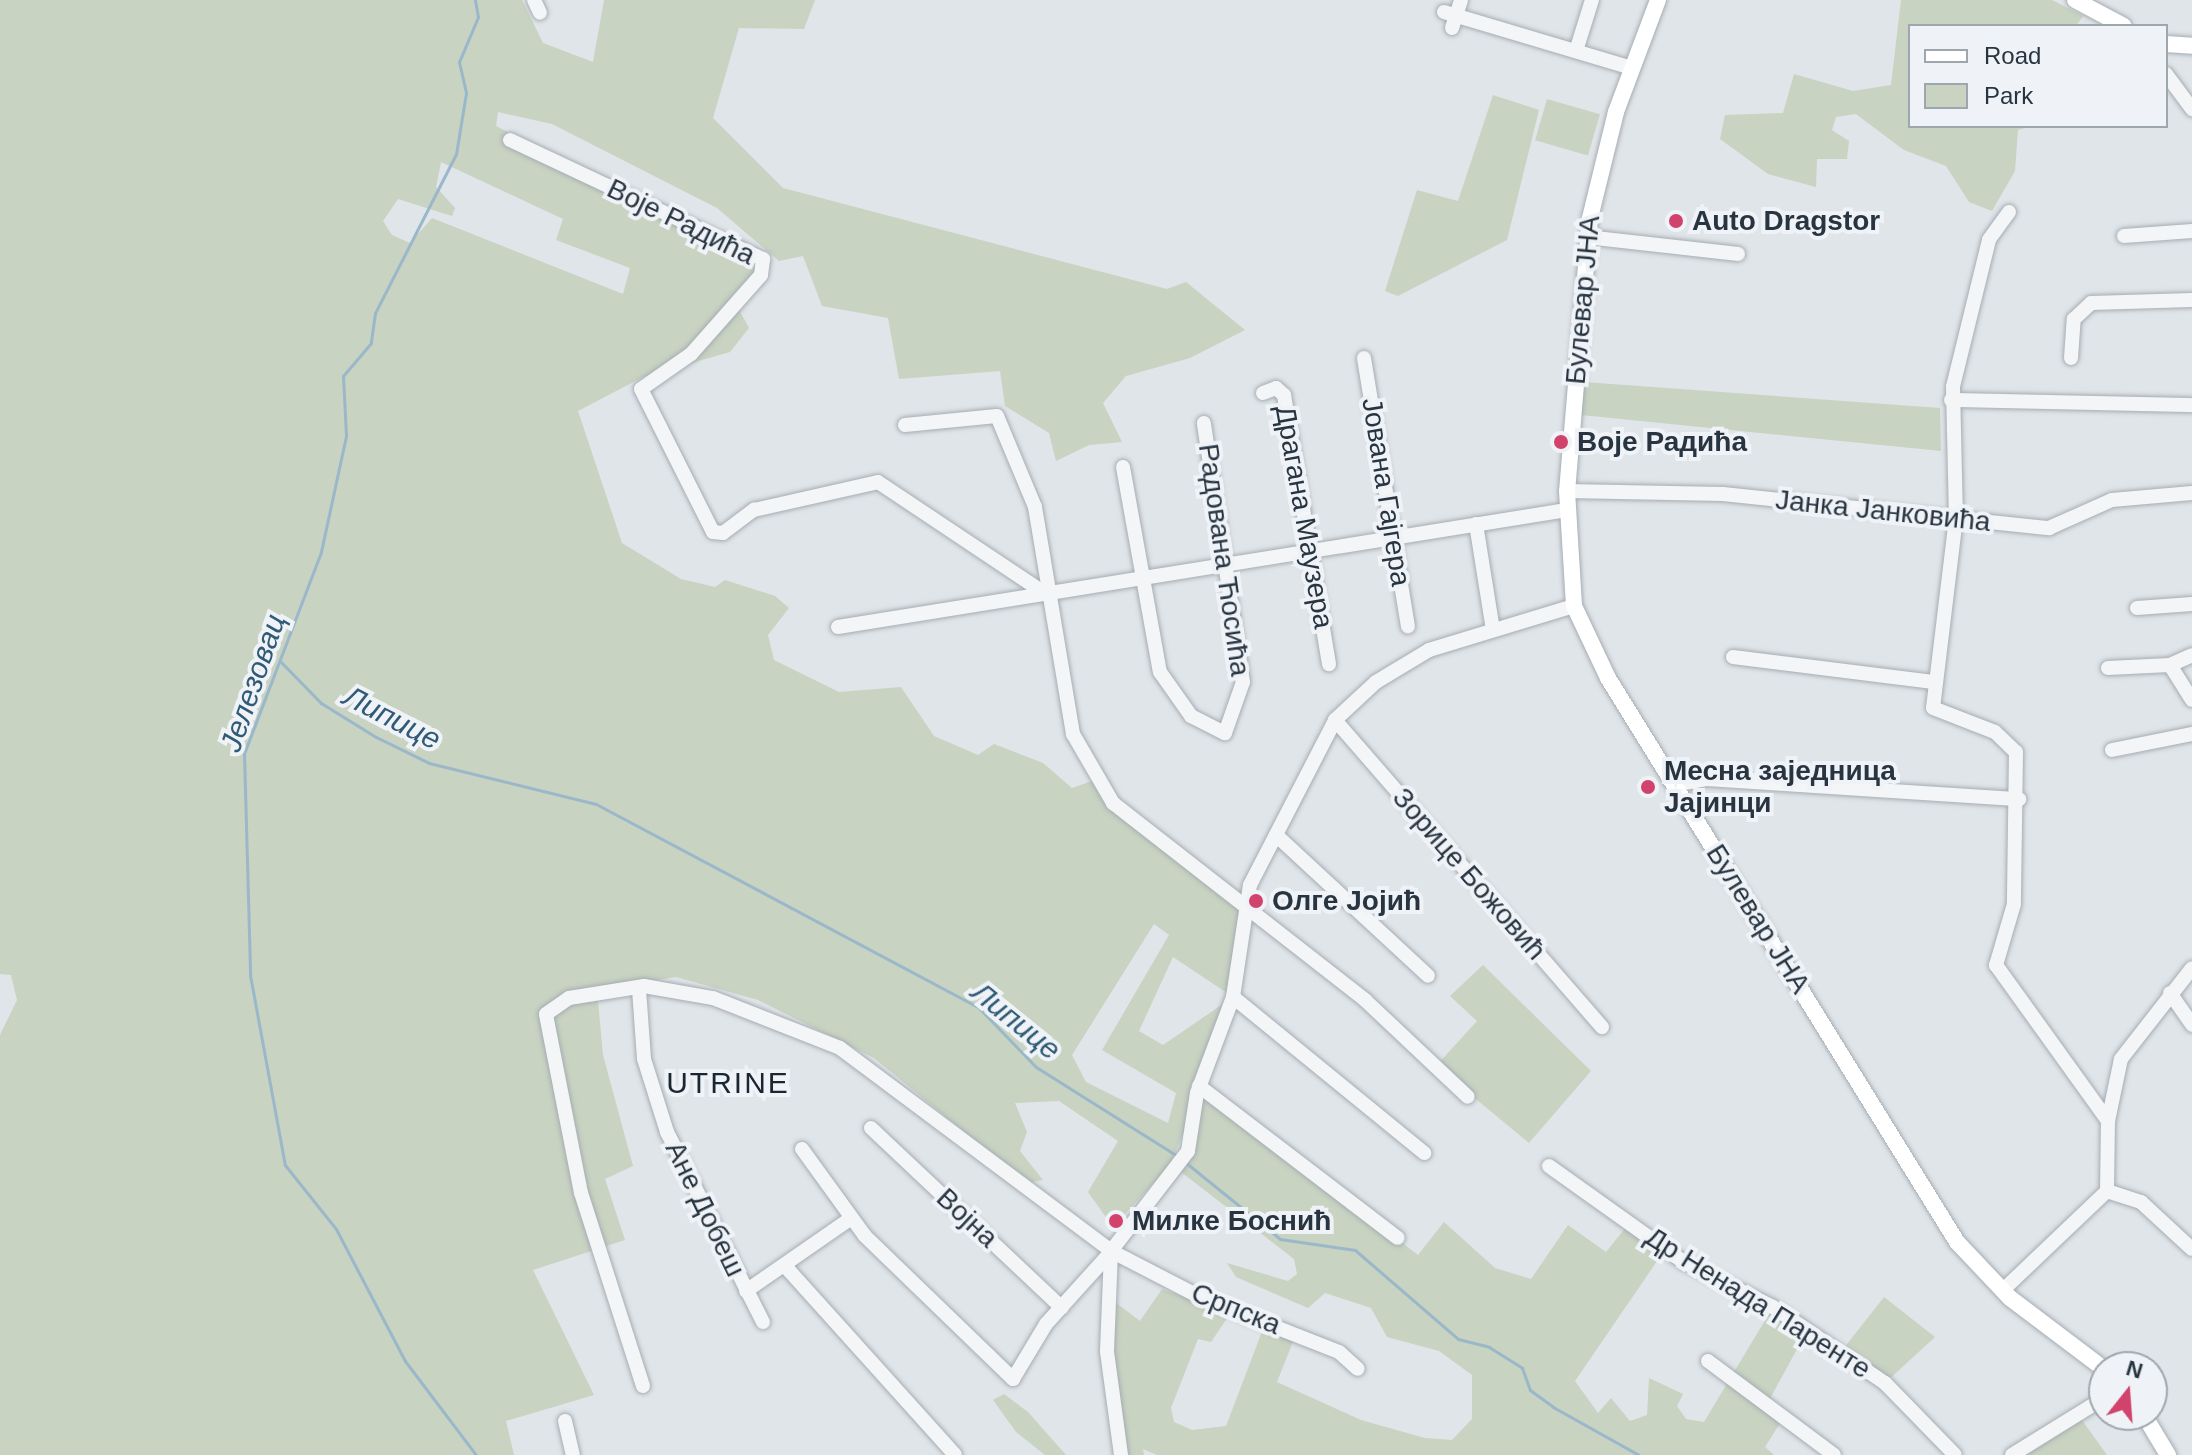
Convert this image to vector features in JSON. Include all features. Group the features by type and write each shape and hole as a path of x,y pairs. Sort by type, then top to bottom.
{"main road":[{"name":"Булевар ЈНА","path":"1658,0 1601,163 1587,237 1567,491 1574,606 1673,785 1957,1242 2002,1291 2088,1357"},
{"path":"2075,0 2120,24"},
{"path":"2168,44 2192,46"},
{"path":"2153,1431 2165,1454"}],"street":[{"path":"1461,0 1451,18 1632,68"},
{"path":"1576,51 1592,0"},
{"path":"2168,77 2192,109"},
{"name":"Воје Радића","path":"510,140 763,259 761,275 691,354 641,389 713,532 723,533 754,510 878,482 1046,594"},
{"path":"2009,212 1985,252 1951,400 1956,518 1933,682 1935,712 1995,732 2016,752 2019,799 2014,904 1995,955 1998,971 2108,1121"},
{"path":"2124,236 2192,231"},
{"path":"1587,237 1738,254"},
{"path":"2071,358 2074,319 2091,303 2192,300"},
{"name":"Јована Гајгера","path":"1364,358 1408,626"},
{"name":"Драгана Маузера","path":"1263,393 1276,388 1284,395 1329,664"},
{"path":"1951,400 2192,405"},
{"path":"905,425 997,416 1035,507 1046,594 1070,724 1089,771 1130,820 1243,912 1365,1000 1468,1097"},
{"name":"Радована Ћосића","path":"1141,580 1165,683 1216,734 1231,726 1243,691 1204,423"},
{"path":"1123,467 1141,580"},
{"name":"Јанка Јанковића","path":"1567,491 1680,491 2057,528 2112,500 2192,493"},
{"path":"838,627 1567,510"},
{"path":"1476,524 1493,630"},
{"path":"2137,608 2192,604"},
{"path":"802,1149 850,1219 1013,1379 1062,1308 1111,1251 1130,1218 1183,1160 1199,1086 1233,997 1243,912 1276,835 1335,720 1412,659 1574,606"},
{"path":"2108,668 2170,665 2192,655"},
{"path":"1733,657 1933,682"},
{"path":"2170,665 2192,700"},
{"name":"Зорице Божовић","path":"1335,720 1602,1027"},
{"path":"2112,750 2192,734"},
{"path":"1673,785 1707,779 2019,799"},
{"path":"1276,835 1428,976"},
{"path":"2002,1291 2107,1191 2108,1121 2121,1059 2192,968"},
{"name":"Српска","path":"643,1386 581,1193 546,1009 588,993 639,989 713,998 840,1048 1111,1251 1204,1299 1339,1352 1358,1369"},
{"name":"Ане Добеш","path":"639,989 644,1059 660,1115 763,1322"},
{"path":"2170,993 2192,1025"},
{"path":"1233,997 1424,1153"},
{"path":"1199,1086 1398,1238"},
{"name":"Војна","path":"871,1128 1062,1308"},
{"name":"Др Ненада Паренте","path":"1549,1166 1685,1263 1773,1307 1885,1383 1955,1455"},
{"path":"2107,1191 2141,1202 2192,1249"},
{"path":"785,1266 850,1219"},
{"path":"1111,1251 1107,1351 1121,1455"},
{"name":"Ане Добеш","path":"746,1291 785,1266 955,1455"},
{"path":"1708,1361 1834,1455"},
{"path":"2012,1455 2088,1408"},
{"path":"565,1421 573,1455"}],"green space":[{"path":"0,0 522,0 543,43 593,62 604,0 815,0 804,29 739,28 713,118 783,188 1167,289 1186,282 1245,330 1190,358 1126,376 1103,403 1122,442 1089,445 1056,461 1049,433 1005,406 1000,371 899,379 888,318 822,306 803,256 779,261 717,208 552,124 498,112 496,126 759,260 762,270 732,297 749,328 730,352 643,377 578,411 622,543 681,579 715,587 725,580 775,596 789,608 768,635 774,660 839,692 901,687 934,736 978,755 994,744 1043,763 1072,788 1092,781 1243,912 1233,997 1200,1086 1418,1255 1444,1222 1495,1268 1531,1279 1568,1225 1606,1252 1631,1221 1666,1248 1575,1381 1598,1413 1611,1398 1630,1421 1647,1415 1649,1378 1683,1394 1677,1406 1686,1419 1704,1422 1773,1307 1808,1329 1767,1404 1784,1417 1765,1447 1774,1455 1157,1455 1143,1449 1144,1455 1122,1455 1108,1364 1111,1299 1140,1321 1162,1289 1230,1314 1211,1342 1198,1339 1171,1408 1174,1422 1192,1430 1226,1426 1266,1321 1296,1334 1277,1382 1361,1420 1425,1438 1452,1440 1472,1419 1472,1375 1439,1351 1387,1337 1371,1308 1325,1293 1308,1308 1236,1277 1227,1263 1288,1281 1297,1274 1294,1259 1177,1169 1188,1149 1194,1107 1170,1165 1113,1227 1088,1192 1118,1141 1059,1101 1015,1103 1027,1132 1020,1151 1043,1180 1027,1183 874,1058 758,1000 676,977 597,990 603,1055 633,1166 605,1179 625,1240 533,1270 594,1395 506,1421 514,1455 0,1455 0,1035 17,1000 11,975 0,974","holes":["441,162 563,219 556,240 630,268 623,294 432,218 410,243 392,235 383,221 398,199 452,216 455,208 436,187","1154,924 1169,935 1102,1050 1176,1093 1168,1123 1086,1082 1072,1055","1173,957 1233,997 1163,1045 1139,1031"]},
{"path":"1901,0 2052,0 2083,16 2077,24 1908,24 1908,128 2024,128 2018,130 2015,171 1992,211 1969,202 1946,166 1904,150 1856,114 1836,117 1832,130 1849,141 1847,159 1817,159 1816,187 1768,174 1720,139 1725,115 1783,113 1794,74 1853,91 1891,85"},
{"path":"1493,95 1539,110 1507,240 1398,296 1385,291 1417,190 1458,201"},
{"path":"1547,99 1600,114 1588,155 1535,140"},
{"path":"1584,382 1940,408 1941,451 1581,415"},
{"path":"1483,965 1591,1071 1529,1143 1436,1066 1477,1021 1450,996"},
{"path":"1884,1297 1935,1337 1885,1383 1840,1353"},
{"path":"1004,1394 1028,1412 1066,1455 1045,1455 1016,1432 993,1400"},
{"path":"2079,1416 2107,1455 2019,1455"}],"waterway":[{"name":"Јелезовац","path":"475,0 478,17 459,62 466,93 456,154 375,313 371,343 343,376 346,436 321,552 244,754 250,975 285,1165 336,1229 405,1361 476,1455"},
{"name":"Липице","path":"280,661 321,703 376,737 429,763 596,804 979,1008 1036,1067 1179,1157"},
{"name":"Липице","path":"1185,1162 1280,1239 1355,1250 1458,1339 1489,1347 1522,1368 1530,1390 1553,1407 1639,1455"}],"place":[{"name":"Auto Dragstor","path":"1676,221"},
{"name":"Воје Радића","path":"1561,442"},
{"name":"Месна заједница Јајинци","path":"1648,787"},
{"name":"Олге Јојић","path":"1256,901"},
{"name":"Милке Боснић","path":"1116,1221"}],"district":[{"name":"UTRINE","path":"728,1083"}]}
